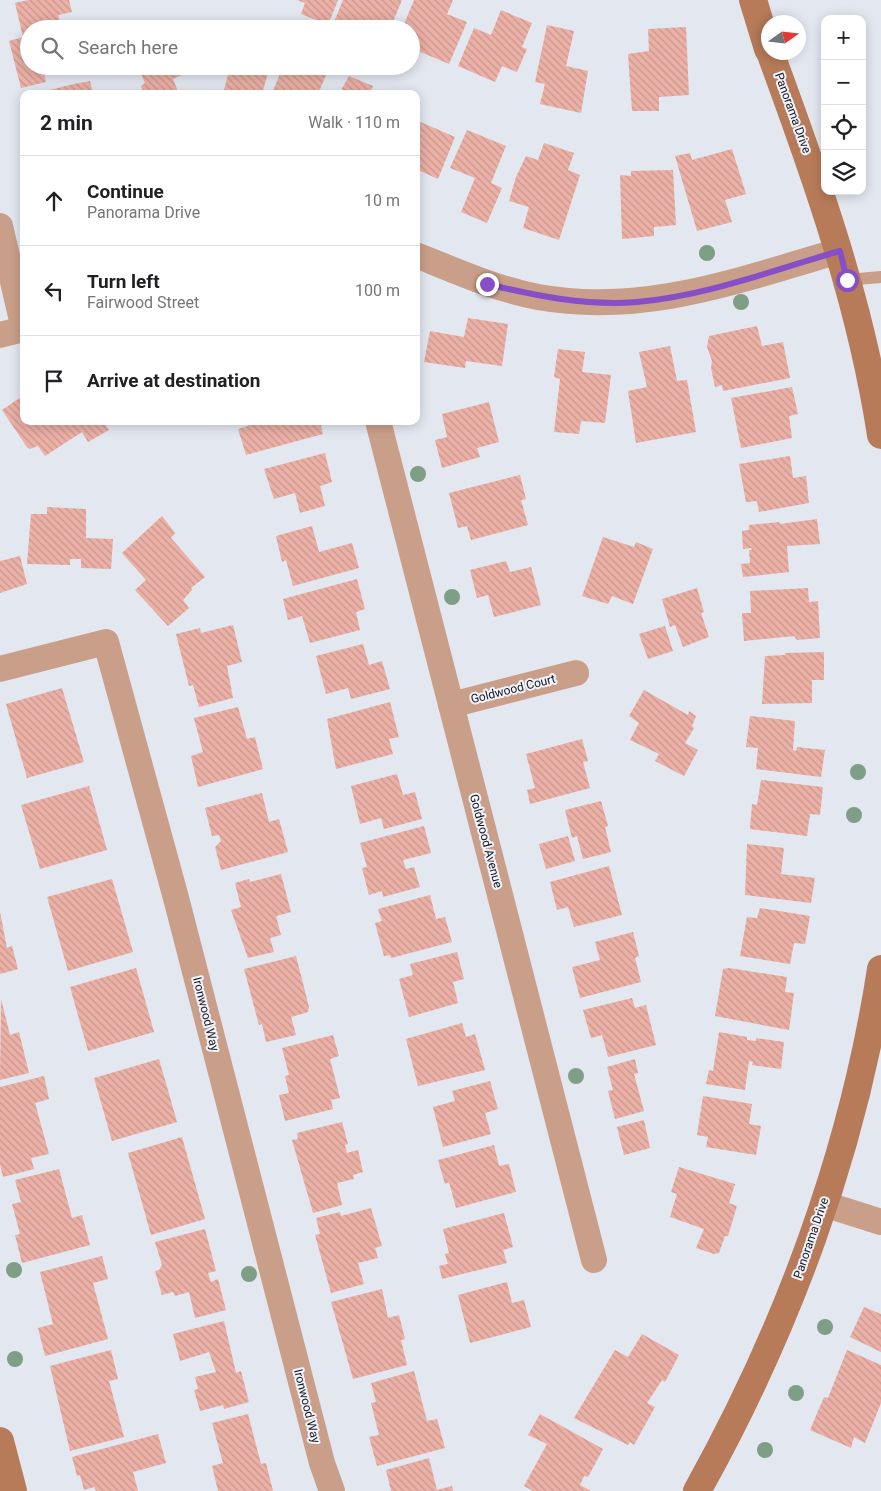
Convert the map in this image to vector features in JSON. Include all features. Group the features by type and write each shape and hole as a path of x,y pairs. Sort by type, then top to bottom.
{"street":[{"path":"752,0 761,28"},
{"name":"Panorama Drive","path":"773,60 814,172 840,251 861,335 881,435"},
{"path":"0,226 20,312"},
{"path":"420,257 487,284 538,297 584,302 636,302 698,292 840,251"},
{"path":"0,335 20,330"},
{"name":"Goldwood Avenue","path":"379,425 594,1260"},
{"name":"Ironwood Way","path":"0,669 106,642 178,908 322,1463 332,1491"},
{"name":"Goldwood Court","path":"451,705 576,673"},
{"name":"Panorama Drive","path":"697,1491 726,1438 762,1362 798,1276 824,1204 841,1149 862,1067 881,969"},
{"path":"824,1204 881,1222"},
{"path":"0,1441 7,1480"}],"lane":[{"path":"847,280 881,278"}],"building":[{"path":"28,0 69,0 72,12 58,15 59,20 20,20 20,24 15,3"},
{"path":"297,0 338,0 330,20 316,20 301,14 305,3"},
{"path":"343,0 402,0 394,20 335,20"},
{"path":"414,0 453,0 447,14 467,22 449,64 420,52 420,20 406,20"},
{"path":"501,10 532,23 522,47 527,49 517,72 502,66 495,82 458,66 474,28 491,35"},
{"path":"547,25 574,31 566,66 588,71 581,113 540,104 545,84 535,82"},
{"path":"686,27 689,95 659,97 659,111 632,111 628,54 649,51 648,29"},
{"path":"20,38 20,75 45,75 46,82 21,88 9,41"},
{"path":"141,75 181,75 173,79 177,90 142,90 141,86 145,83"},
{"path":"228,75 267,75 263,90 224,90"},
{"path":"279,75 326,75 320,90 273,90"},
{"path":"349,76 373,86 371,90 341,90"},
{"path":"90,81 92,90 50,90"},
{"path":"420,122 455,137 438,179 420,171"},
{"path":"467,130 506,146 491,183 502,188 487,223 461,212 475,178 450,168"},
{"path":"544,143 574,153 568,170 580,175 559,240 523,228 529,207 509,201 516,177 526,156 538,160"},
{"path":"732,149 746,194 725,200 732,222 697,231 675,156 690,153 692,160"},
{"path":"673,170 676,225 654,227 654,236 622,239 620,175 631,176 631,171"},
{"path":"468,318 508,324 502,366 466,361 465,368 424,362 430,331 464,337"},
{"path":"757,326 762,346 783,342 790,378 723,391 722,385 715,387 711,368 712,361 707,347 709,336"},
{"path":"670,346 677,381 687,380 696,432 636,443 628,391 647,387 639,352"},
{"path":"558,349 585,352 582,372 611,375 605,423 581,421 579,434 554,432 560,379 554,377"},
{"path":"792,387 798,414 789,416 792,438 741,448 731,398"},
{"path":"20,398 20,425 106,425 109,430 88,442 82,432 45,456 38,446 30,449 27,447 2,410"},
{"path":"489,402 499,442 477,448 480,457 442,468 435,440 447,437 442,414"},
{"path":"321,425 323,434 246,455 238,429 248,426"},
{"path":"325,453 332,482 320,486 325,506 300,513 295,493 274,499 264,469"},
{"path":"790,456 793,478 806,476 809,503 759,512 757,501 746,502 739,464"},
{"path":"520,475 526,499 521,500 528,525 471,540 467,526 458,528 449,493"},
{"path":"47,507 86,509 86,538 113,539 111,569 81,568 81,559 70,559 70,565 27,564 31,514 47,514"},
{"path":"162,516 175,533 171,538 205,577 191,588 192,590 183,600 189,608 168,626 135,590 146,580 122,553"},
{"path":"817,519 820,544 787,546 789,572 743,577 741,564 750,563 749,550 752,550 751,548 743,549 742,531 749,530 749,525 779,522 780,524"},
{"path":"312,526 319,552 352,543 359,568 293,586 286,560 282,562 276,536"},
{"path":"603,537 634,547 636,542 653,549 633,604 612,596 608,604 582,596"},
{"path":"20,556 27,584 0,593 0,561"},
{"path":"506,561 510,572 531,567 541,605 494,617 488,595 477,598 470,570"},
{"path":"357,579 365,609 356,612 360,630 310,643 302,616 288,620 283,599"},
{"path":"697,588 704,612 701,613 709,637 683,647 675,625 670,627 662,599"},
{"path":"808,588 809,602 818,601 820,638 797,640 794,636 744,641 742,613 751,613 750,591"},
{"path":"233,625 242,662 227,666 233,698 199,707 193,685 189,686 176,634 200,628 201,633"},
{"path":"665,626 673,651 648,659 639,634"},
{"path":"363,644 369,665 382,661 390,689 351,699 348,688 326,694 316,656"},
{"path":"824,652 824,680 812,680 812,703 762,704 765,656 785,655 785,653"},
{"path":"62,688 84,762 27,778 6,704"},
{"path":"644,690 688,715 689,711 696,716 692,726 694,728 685,743 698,750 684,776 655,761 659,754 630,740 639,723 629,716"},
{"path":"390,702 399,737 389,739 393,754 336,769 327,719"},
{"path":"238,707 247,739 255,737 263,769 198,787 191,756 203,752 194,718"},
{"path":"750,716 795,721 793,750 796,751 797,747 825,750 821,777 756,769 758,748 746,747"},
{"path":"582,739 588,761 583,762 590,788 530,804 527,790 535,788 526,754"},
{"path":"397,774 403,795 415,792 422,819 384,829 381,818 360,824 351,786"},
{"path":"761,780 823,787 820,815 810,814 807,836 750,829 752,804 757,805"},
{"path":"89,786 107,850 40,869 21,805"},
{"path":"262,793 269,822 279,819 288,852 221,870 215,847 221,841 219,835 212,836 205,808"},
{"path":"601,801 608,826 605,827 611,852 583,859 577,836 572,838 565,810"},
{"path":"424,826 431,853 403,860 406,869 414,867 420,887 383,897 382,891 369,895 362,868 367,867 360,843"},
{"path":"568,836 575,861 546,869 539,844"},
{"path":"747,844 784,848 781,874 815,878 811,903 745,895"},
{"path":"609,866 622,915 574,927 568,907 557,910 550,882"},
{"path":"281,874 291,912 276,916 281,935 270,938 274,952 248,958 231,910 241,907 235,883 249,879 250,882"},
{"path":"112,879 133,952 68,971 47,897"},
{"path":"430,895 436,919 445,917 452,942 391,958 390,955 384,956 375,923 382,921 378,909"},
{"path":"760,908 810,916 805,944 794,943 790,964 740,956 747,917 757,918"},
{"path":"0,912 7,948 12,946 18,969 0,974"},
{"path":"633,932 639,956 635,958 641,982 580,998 572,967 600,960 595,942"},
{"path":"457,952 464,979 453,982 458,1003 409,1017 399,979 413,975 410,964"},
{"path":"296,956 309,1007 308,1012 291,1017 296,1035 266,1042 262,1024 259,1025 244,969"},
{"path":"136,968 154,1032 88,1051 70,987"},
{"path":"729,968 787,977 785,992 794,993 789,1030 715,1016 723,969"},
{"path":"632,998 635,1008 646,1005 656,1045 608,1057 602,1035 591,1038 583,1010"},
{"path":"1,999 10,1035 19,1032 29,1073 0,1080"},
{"path":"462,1023 466,1037 475,1034 485,1070 418,1086 406,1039"},
{"path":"719,1032 747,1037 747,1040 756,1041 756,1038 784,1042 781,1069 752,1065 753,1062 749,1061 745,1090 706,1084 709,1070 713,1071"},
{"path":"333,1035 339,1056 330,1059 340,1098 331,1100 333,1109 285,1121 279,1095 289,1093 285,1076 289,1075 282,1048"},
{"path":"159,1059 177,1122 112,1141 94,1078"},
{"path":"635,1059 638,1073 634,1074 644,1111 615,1119 608,1091 613,1090 607,1067"},
{"path":"44,1076 49,1099 35,1103 49,1154 31,1158 34,1169 3,1177 0,1164 0,1087"},
{"path":"490,1081 498,1109 485,1113 491,1134 443,1147 433,1107 455,1101 452,1091"},
{"path":"703,1096 752,1104 749,1124 761,1126 756,1155 706,1147 708,1137 697,1135"},
{"path":"644,1120 650,1148 624,1155 617,1127"},
{"path":"342,1122 348,1144 345,1145 347,1153 358,1150 363,1172 353,1175 354,1179 337,1183 342,1205 313,1213 292,1140 298,1139 297,1133"},
{"path":"182,1137 205,1219 151,1235 128,1153"},
{"path":"494,1145 499,1166 509,1164 516,1192 456,1208 449,1182 445,1184 438,1160"},
{"path":"679,1167 735,1184 729,1203 737,1206 728,1236 725,1236 719,1253 714,1254 696,1248 704,1229 670,1217 677,1194 671,1192"},
{"path":"59,1169 72,1218 82,1215 90,1245 22,1263 15,1235 20,1234 12,1204 21,1202 15,1180"},
{"path":"371,1208 382,1246 375,1248 378,1258 358,1263 364,1284 331,1293 315,1235 320,1234 316,1218 340,1212 341,1216"},
{"path":"504,1213 513,1247 503,1250 507,1263 442,1279 439,1266 448,1264 445,1254 449,1253 443,1229"},
{"path":"205,1229 216,1271 208,1273 211,1282 218,1279 226,1310 195,1318 189,1292 175,1296 173,1292 162,1295 155,1271 159,1270 162,1265 155,1242"},
{"path":"102,1256 108,1279 93,1283 108,1339 45,1356 38,1328 53,1324 40,1272"},
{"path":"507,1282 512,1303 524,1300 531,1327 470,1343 458,1295"},
{"path":"382,1289 388,1318 399,1315 405,1339 401,1340 407,1365 353,1379 331,1302"},
{"path":"864,1307 881,1314 881,1352 850,1337"},
{"path":"224,1321 236,1373 241,1371 249,1402 224,1409 223,1405 200,1411 194,1390 198,1389 195,1377 216,1372 209,1352 180,1361 173,1334"},
{"path":"642,1334 679,1355 665,1382 662,1380 647,1403 655,1407 634,1445 630,1442 628,1445 574,1418 615,1350 628,1357"},
{"path":"111,1350 118,1379 109,1381 124,1437 70,1451 50,1366"},
{"path":"847,1350 881,1365 881,1403 865,1443 854,1437 851,1448 810,1430 824,1397 828,1398"},
{"path":"414,1371 427,1421 437,1419 445,1448 377,1466 369,1437 379,1435 371,1403 376,1402 371,1383"},
{"path":"248,1414 261,1464 266,1463 273,1491 218,1491 212,1466 223,1463 212,1423"},
{"path":"540,1414 603,1449 588,1477 584,1476 580,1485 591,1491 533,1491 524,1486 547,1444 528,1435"},
{"path":"158,1434 166,1463 133,1472 138,1491 96,1491 94,1487 84,1490 80,1475 77,1476 72,1457"},
{"path":"429,1458 437,1490 452,1486 453,1491 391,1491 386,1470"}],"route":[{"path":"487,284 538,297 584,302 636,302 682,296 840,251 847,280"}]}
